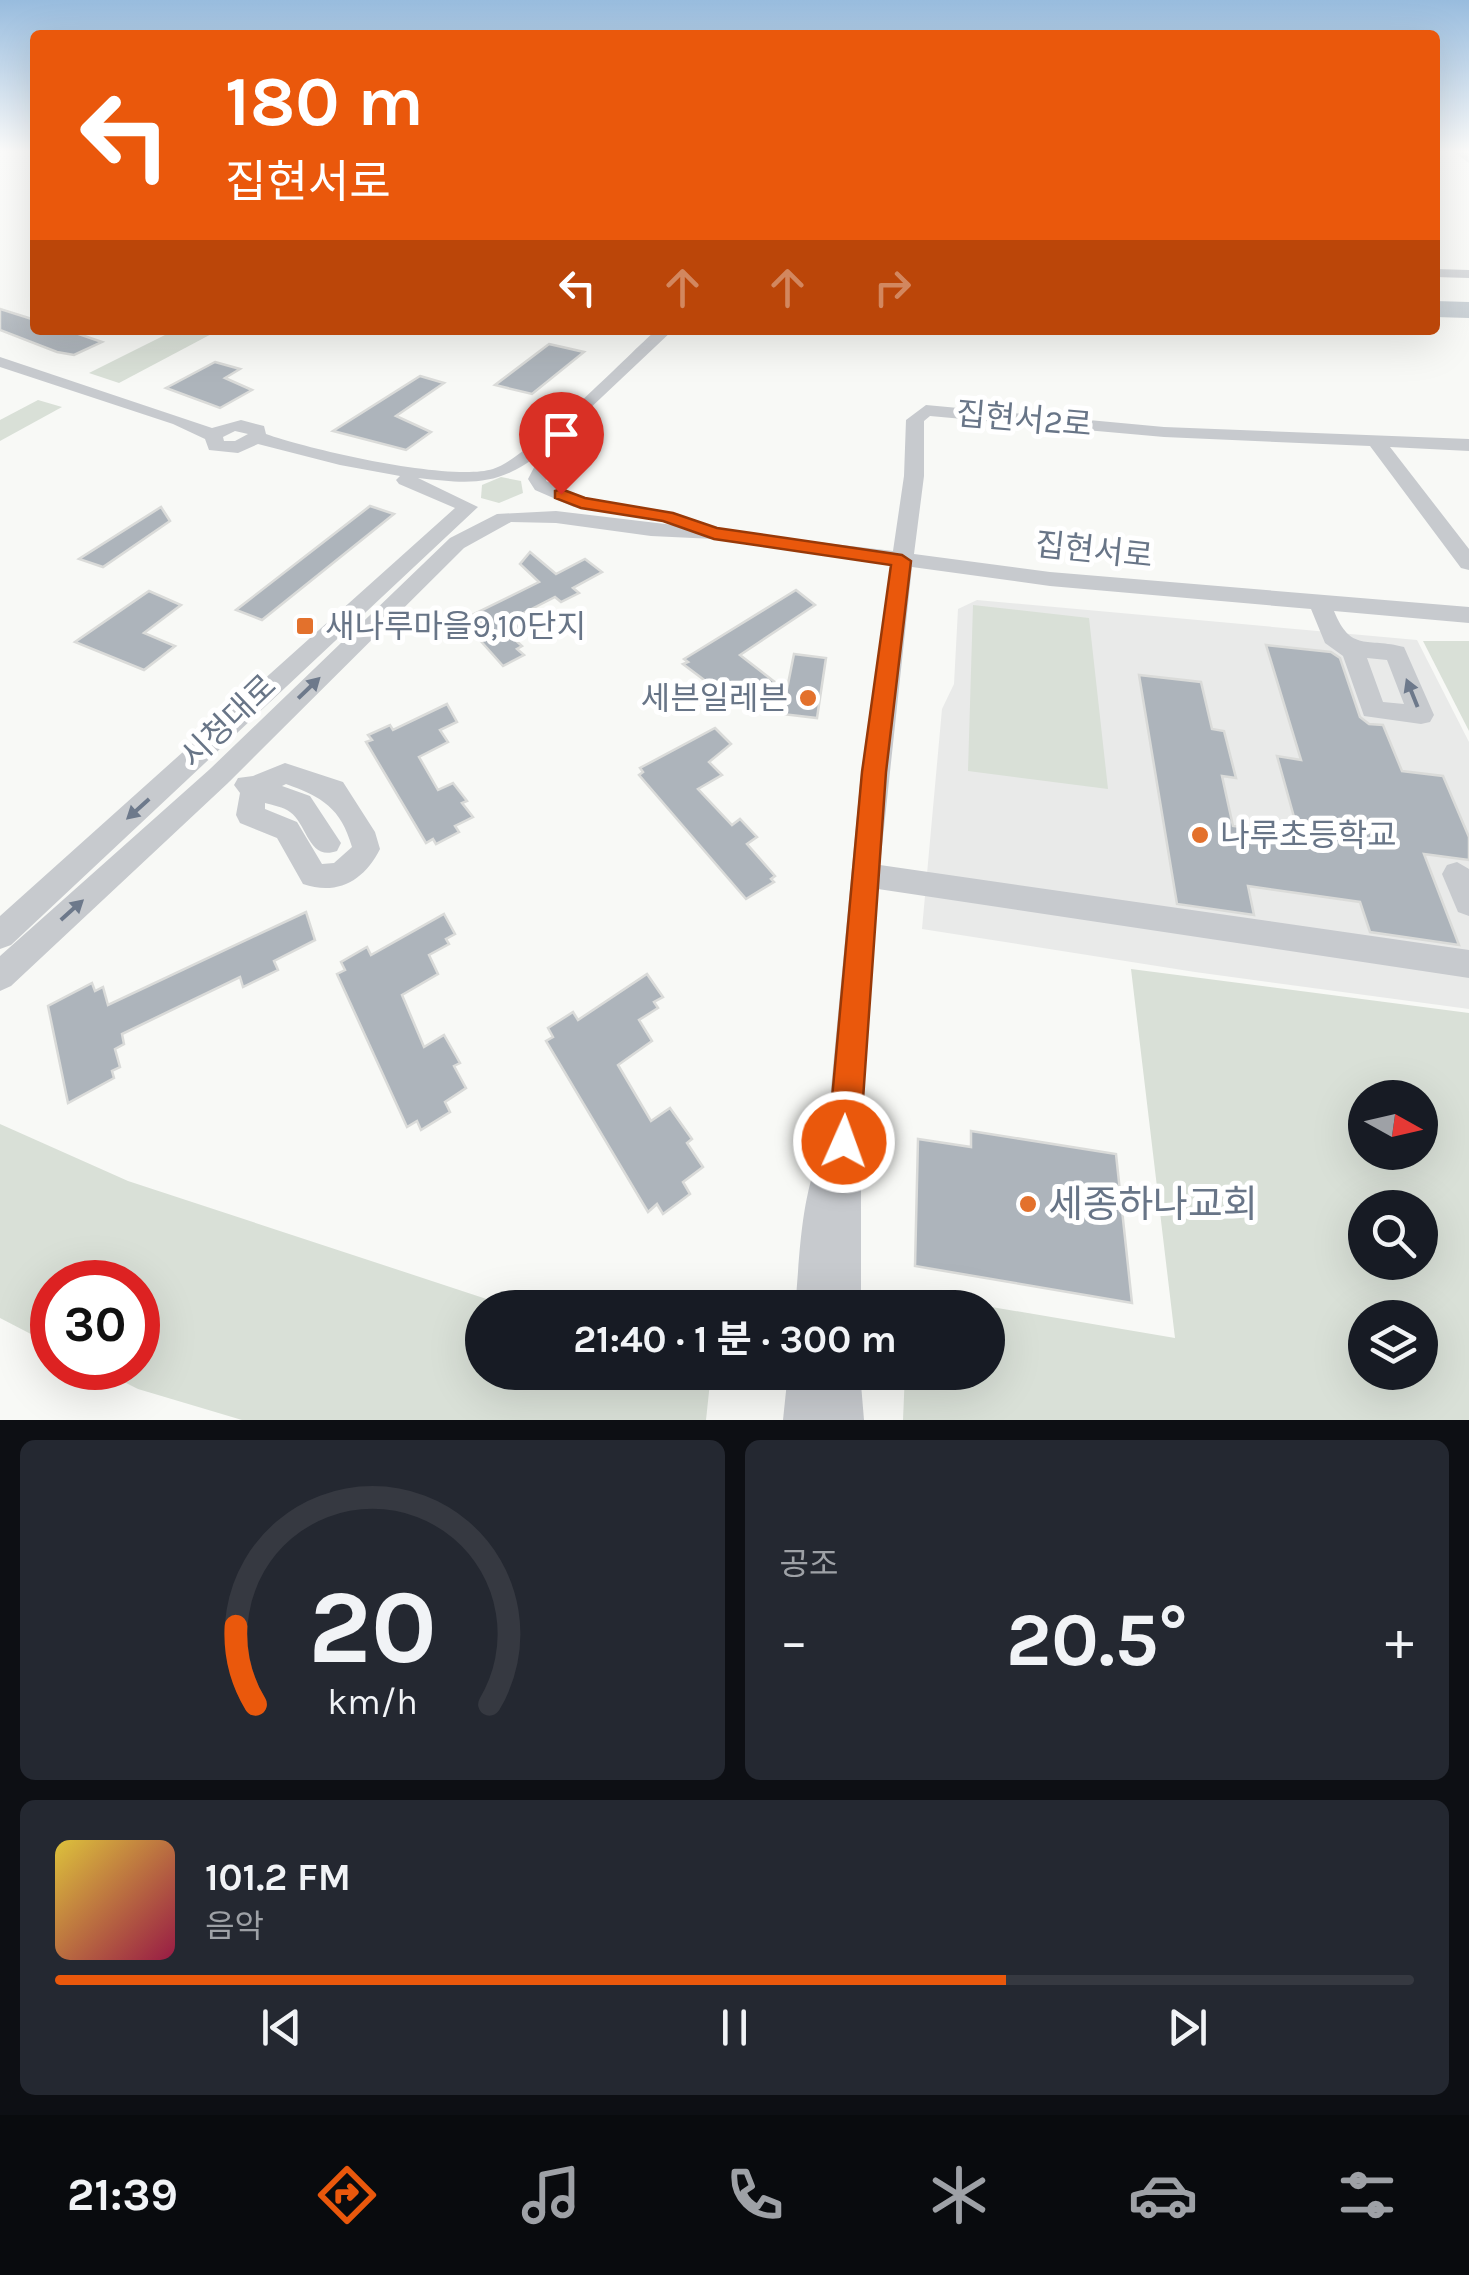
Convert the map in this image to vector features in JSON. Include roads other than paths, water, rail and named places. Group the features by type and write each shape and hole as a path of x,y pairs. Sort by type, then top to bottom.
{"street":[{"path":"1440,273 1469,274"},
{"path":"2,357 221,432 213,443 222,447 251,441 420,474 498,474 534,448 659,335"},
{"path":"251,441 418,483 468,507 467,511 476,516 509,518 536,506 542,497 540,483 550,453 680,335"},
{"name":"집현서2로","path":"840,1290 844,1108 874,772 914,476 914,420 926,410 1164,432 1469,445"},
{"path":"1376,444 1469,563"},
{"name":"집현서로","path":"498,474 522,474 581,503 666,516 714,533"},
{"name":"시청대로","path":"0,935 468,507 464,496 468,489 498,474"},
{"name":"집현서로","path":"509,518 556,517 651,530 714,533 902,561 1322,605 1469,616"},
{"name":"시청대로","path":"0,976 219,776 457,543 509,518"},
{"path":"1322,605 1334,638 1354,652"},
{"path":"219,776 300,804 327,843"},
{"path":"866,874 1469,964"},
{"path":"1457,874 1469,903"},
{"name":"집현서2로","path":"817,1290 823,1214 844,1108"},
{"path":"804,1420 806,1390"},
{"path":"840,1390 843,1420"}],"waterway":[{"path":"1440,309 1469,310"}],"place":[{"name":"새나루마을9,10단지","path":"305,626"},
{"name":"세븐일레븐","path":"808,698"},
{"name":"나루초등학교","path":"1200,835"},
{"name":"세종하나교회","path":"1028,1204"}]}
